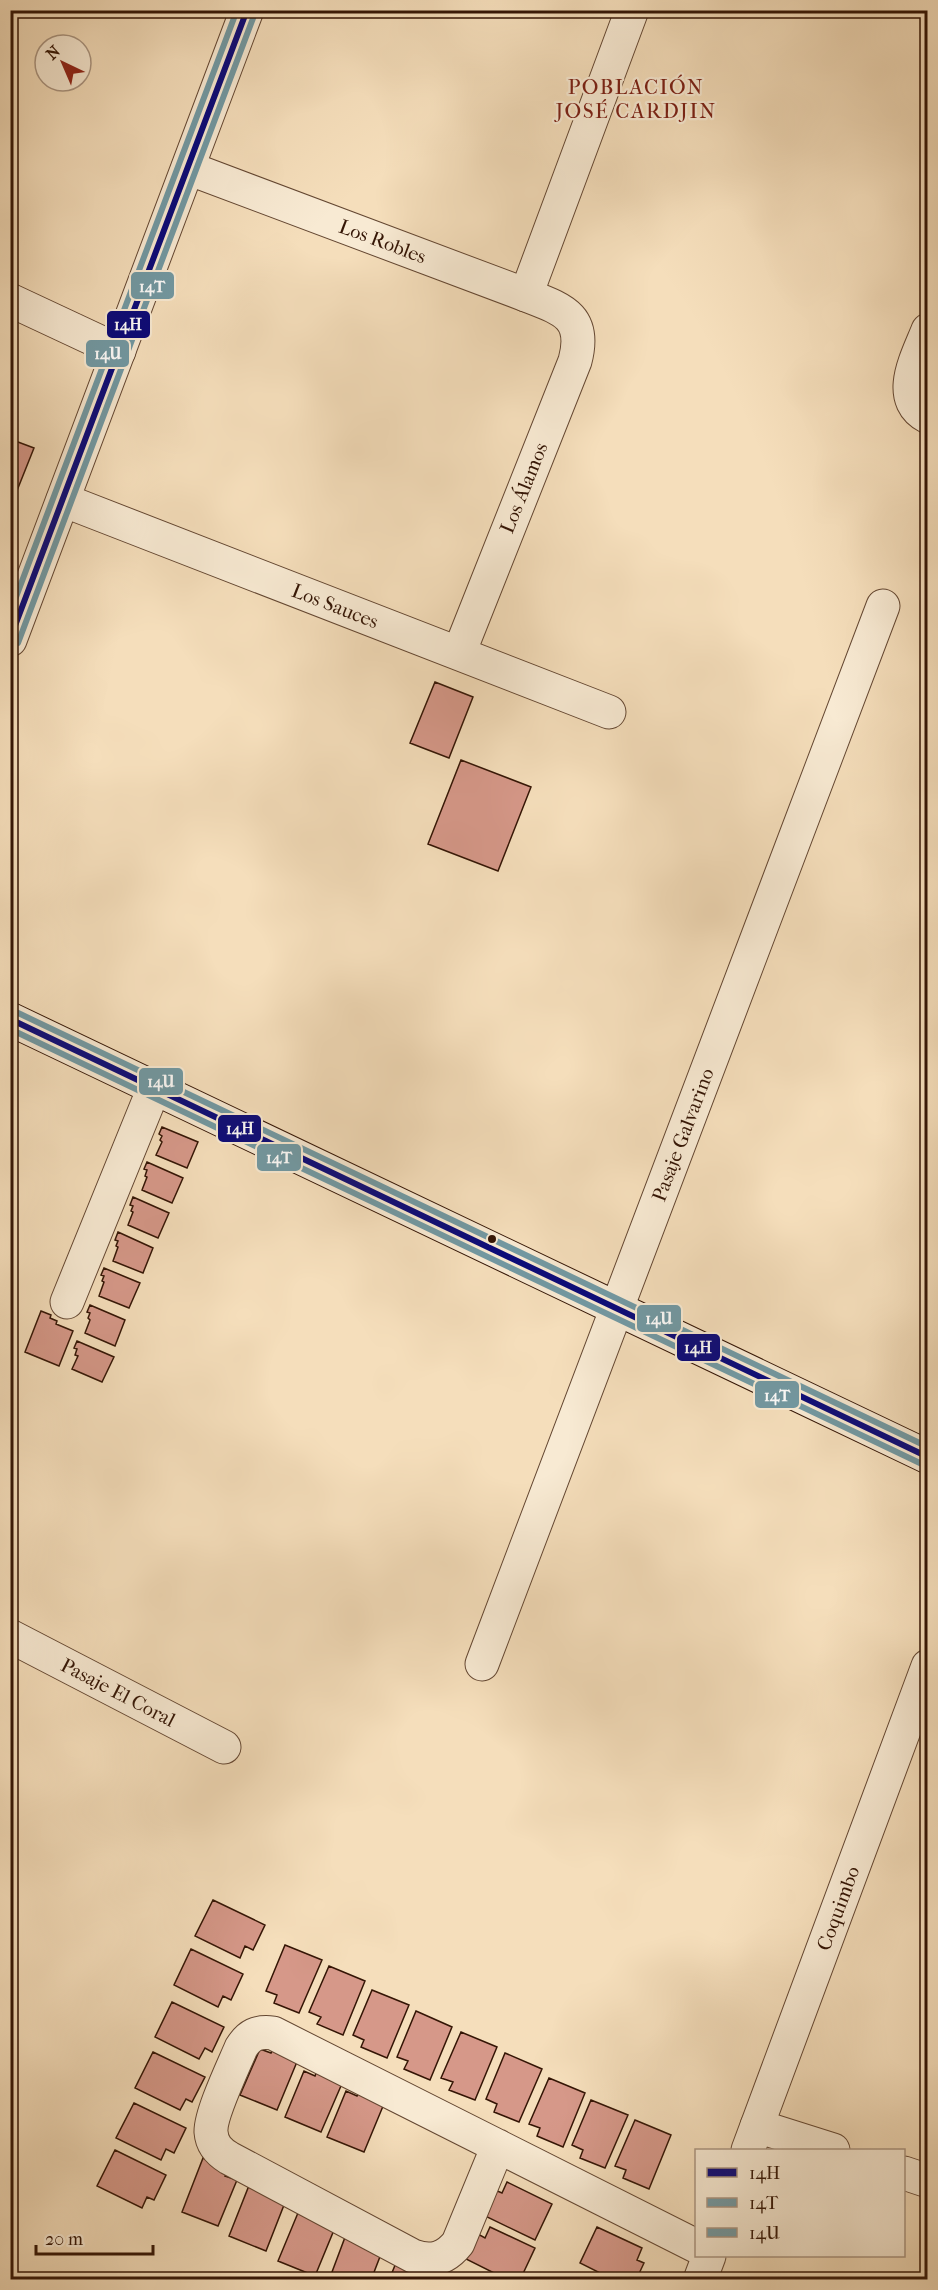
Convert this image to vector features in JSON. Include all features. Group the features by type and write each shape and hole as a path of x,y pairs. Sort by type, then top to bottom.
{"street":[{"path":"11,637 247,10"},
{"path":"526,295 632,10"},
{"name":"Los Robles","path":"188,168 555,306 573,322"},
{"path":"10,300 119,351"},
{"name":"Los Álamos","path":"459,653 575,361 580,344 578,331 573,322"},
{"path":"919,407 911,378 927,330"},
{"name":"Los Sauces","path":"63,500 609,712"},
{"name":"Pasaje Galvarino","path":"482,1664 882,606"},
{"path":"10,1019 927,1457"},
{"path":"66,1302 154,1088"},
{"name":"Pasaje El Coral","path":"10,1636 224,1747"},
{"name":"Coquimbo","path":"752,2138 927,1666"},
{"path":"498,2146 458,2243 446,2255 430,2260 413,2256 229,2158 213,2143 211,2124 246,2039 255,2033 273,2033 498,2146 695,2245"},
{"path":"752,2138 821,2149"},
{"path":"905,2174 927,2181"},
{"path":"700,2280 709,2257"}],"building":[{"path":"10,439 34,448 16,493 10,491"},
{"path":"435,682 473,697 449,758 410,743"},
{"path":"461,760 531,787 498,871 428,844"},
{"path":"162,1127 198,1142 187,1168 156,1155 162,1142 160,1140 162,1136 159,1134"},
{"path":"147,1162 183,1178 172,1203 142,1190 147,1177 145,1176 147,1170 144,1169"},
{"path":"133,1197 169,1213 158,1238 128,1225 133,1212 131,1211 133,1206 130,1205"},
{"path":"118,1232 153,1248 143,1273 113,1261 118,1247 116,1246 118,1241 115,1240"},
{"path":"104,1268 140,1283 129,1308 99,1296 104,1282 102,1281 104,1276 101,1275"},
{"path":"90,1305 125,1320 115,1346 85,1333 90,1320 88,1318 90,1313 87,1312"},
{"path":"41,1311 51,1315 50,1318 57,1321 56,1324 73,1331 59,1366 25,1352"},
{"path":"77,1341 114,1357 102,1382 72,1369 78,1356 75,1355 77,1349 74,1348"},
{"path":"213,1900 265,1925 253,1950 245,1946 240,1958 195,1936"},
{"path":"285,1945 322,1960 299,2013 274,2003 277,1995 266,1991"},
{"path":"191,1949 243,1974 231,2000 223,1996 218,2007 174,1985"},
{"path":"329,1966 365,1981 343,2035 317,2024 321,2017 309,2012"},
{"path":"372,1990 409,2005 387,2058 361,2047 364,2040 353,2035"},
{"path":"172,2002 224,2027 212,2052 205,2048 199,2059 155,2037"},
{"path":"416,2011 452,2027 430,2080 404,2069 408,2061 397,2057"},
{"path":"461,2032 497,2047 475,2100 449,2090 453,2082 441,2078"},
{"path":"274,2046 299,2057 277,2110 240,2095 260,2049 271,2053"},
{"path":"153,2052 205,2077 192,2102 186,2099 180,2110 135,2088"},
{"path":"505,2053 542,2069 519,2122 494,2112 497,2104 486,2099"},
{"path":"318,2068 344,2079 321,2132 285,2117 304,2071 315,2076"},
{"path":"549,2078 585,2093 563,2147 537,2136 540,2128 529,2124"},
{"path":"361,2088 386,2099 364,2152 327,2137 346,2091 357,2096"},
{"path":"591,2100 628,2115 605,2168 580,2158 583,2150 572,2145"},
{"path":"134,2103 186,2128 174,2153 166,2149 161,2160 116,2138"},
{"path":"635,2120 671,2135 649,2189 623,2178 626,2170 615,2166"},
{"path":"115,2150 166,2175 154,2200 147,2197 142,2208 97,2186"},
{"path":"203,2158 229,2168 225,2176 237,2180 218,2226 182,2212"},
{"path":"507,2182 552,2204 535,2240 483,2215 495,2190 502,2193"},
{"path":"250,2183 284,2205 266,2251 229,2236"},
{"path":"300,2208 334,2230 315,2276 278,2261"},
{"path":"490,2227 535,2248 520,2280 508,2280 466,2259 478,2234 485,2238"},
{"path":"597,2227 642,2248 637,2260 644,2263 636,2280 614,2280 580,2263"},
{"path":"347,2232 381,2254 371,2280 329,2280"},
{"path":"398,2258 424,2267 420,2275 431,2280 389,2280"}],"transit line":[{"name":"14U","path":"10,613 237,10"},
{"name":"14H","path":"10,639 247,10"},
{"name":"14T","path":"18,643 255,13"},
{"name":"14U","path":"14,1011 928,1447"},
{"name":"14H","path":"10,1019 928,1457"},
{"name":"14T","path":"10,1029 924,1465"}],"district":[{"name":"POBLACIÓN JOSÉ CARDJIN","path":"636,99"}]}
